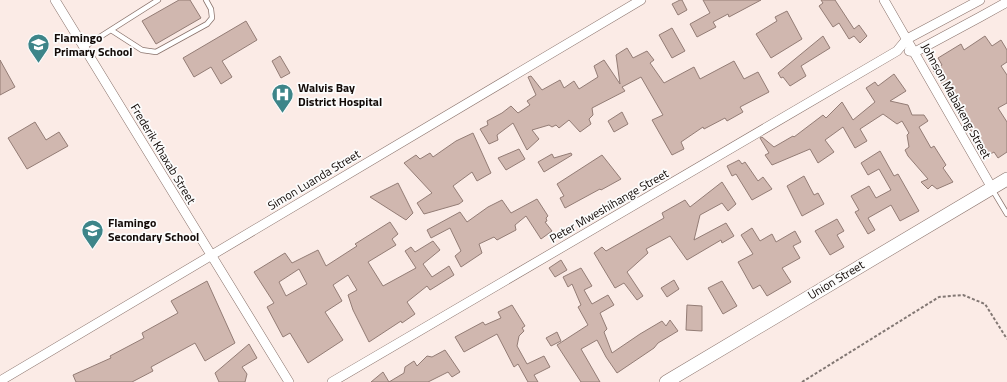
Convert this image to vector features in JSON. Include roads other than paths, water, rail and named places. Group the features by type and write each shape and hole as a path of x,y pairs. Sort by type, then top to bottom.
{"main road":[{"name":"Union Street","path":"666,382 1007,179"}],"street":[{"name":"Frederik Khaxab Street","path":"55,0 289,382"},
{"name":"Simon Luanda Street","path":"0,381 641,0"},
{"name":"Johnson Mabakeng Street","path":"884,0 992,188"},
{"path":"897,51 907,39 980,0"},
{"path":"897,51 915,52 1007,2"},
{"name":"Peter Mweshihange Street","path":"332,382 897,51"}],"lane":[{"path":"84,47 158,0"},
{"path":"111,30 142,50 156,52 207,24 212,18 212,9 206,0"},
{"name":"Johnson Mabakeng Street","path":"992,188 1007,214"}],"place":[{"name":"Flamingo Primary School","path":"38,64"},
{"name":"Walvis Bay District Hospital","path":"283,114"},
{"name":"Flamingo Secondary School","path":"93,250"}]}
